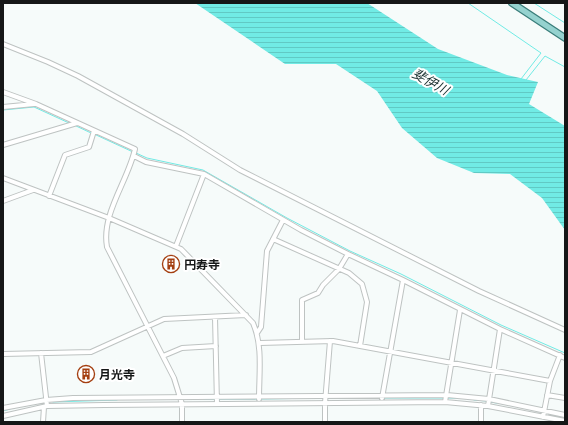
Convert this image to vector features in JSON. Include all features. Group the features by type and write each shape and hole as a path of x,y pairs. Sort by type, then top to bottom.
{"main road":[{"path":"512,3 565,38"}],"street":[{"path":"3,44 78,76 183,134 240,170 478,291 565,330"},
{"path":"3,92 36,104 135,150 134,156 109,218 106,231 107,247 174,378 182,404 182,422"},
{"path":"3,107 36,104"},
{"path":"3,145 78,123"},
{"path":"50,196 65,154 89,147 94,131"},
{"path":"134,156 146,162 204,174 283,220 348,254 403,280 460,310 565,358"},
{"path":"176,246 204,174"},
{"path":"3,178 109,218 181,249 253,323 260,343 259,403"},
{"path":"3,201 33,190"},
{"path":"257,333 261,327 267,252 283,220"},
{"path":"273,239 349,273 362,284 367,302 360,346"},
{"path":"302,342 302,300 318,293 323,285 339,269 348,254"},
{"path":"381,402 403,280"},
{"path":"445,402 460,310"},
{"path":"3,354 91,352 164,319 246,315"},
{"path":"215,317 217,404"},
{"path":"488,406 500,329"},
{"path":"260,343 330,341 550,381"},
{"path":"325,422 330,341"},
{"path":"163,356 182,348 216,346"},
{"path":"41,353 46,400 43,422"},
{"path":"543,417 550,381 560,356"},
{"path":"3,408 46,400 73,398 447,395 489,399 565,414"},
{"path":"547,395 565,398"},
{"path":"194,397 194,404"},
{"path":"73,398 74,406"},
{"path":"104,398 104,405"},
{"path":"114,398 114,405"},
{"path":"154,398 154,404"},
{"path":"3,416 45,407 104,405 445,402 488,406 565,421"},
{"path":"481,405 481,422"},
{"path":"9,406 10,414"}],"water":[{"name":"斐伊川","path":"195,3 367,3 438,49 507,75 538,82 529,104 565,126 565,230 542,198 510,174 474,173 437,158 402,128 377,91 336,64 285,64"}],"waterway":[{"path":"468,3 541,53 521,79"},
{"path":"534,3 565,23"},
{"path":"526,80 545,56 565,67"},
{"path":"3,110 34,107 69,123"},
{"path":"74,125 91,133"},
{"path":"94,134 133,152"},
{"path":"136,153 147,158 203,170 287,218 350,251 401,274 501,325 565,353"},
{"path":"260,399 323,398"},
{"path":"326,398 381,398"},
{"path":"384,398 443,398"},
{"path":"446,398 457,398"},
{"path":"204,399 215,399"},
{"path":"218,399 257,399"},
{"path":"53,402 117,400"},
{"path":"474,400 487,401"},
{"path":"490,402 497,403"},
{"path":"3,411 10,409"}],"place":[{"name":"円寿寺","path":"171,264"},
{"name":"月光寺","path":"86,374"}]}
